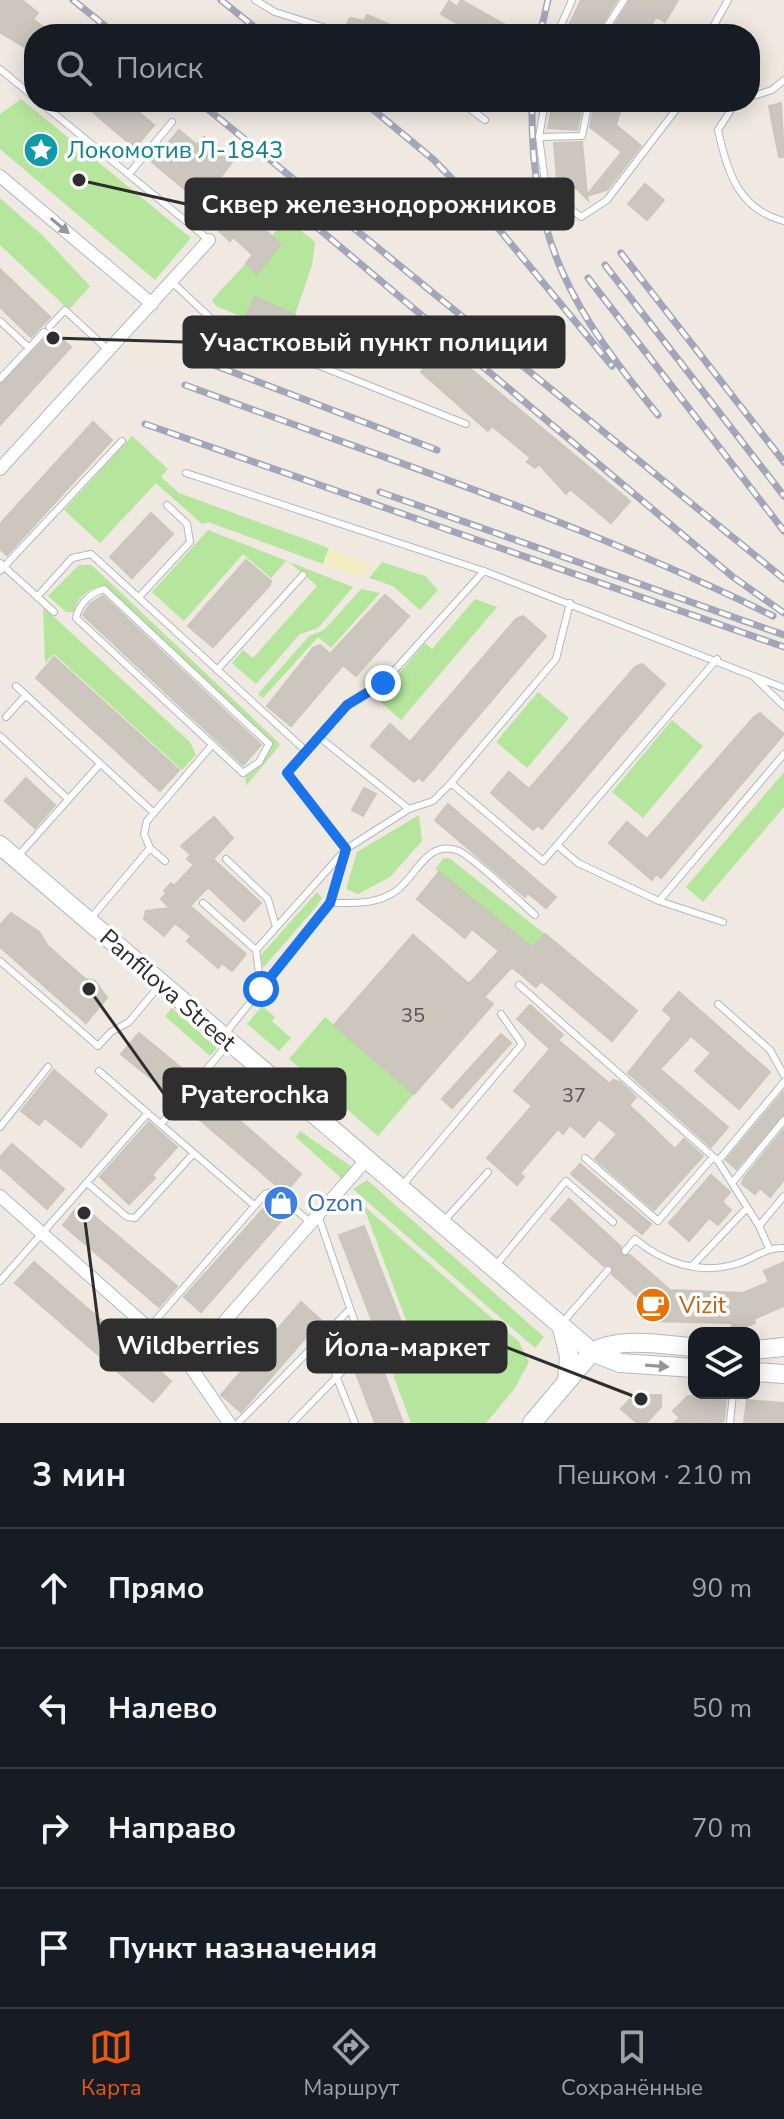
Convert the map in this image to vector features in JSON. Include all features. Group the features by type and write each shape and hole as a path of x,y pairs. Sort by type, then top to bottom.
{"main road":[{"name":"Panfilova Street","path":"0,845 592,1352 620,1363"},
{"path":"561,1325 622,1342 688,1347"},
{"path":"561,1325 569,1356 567,1381"},
{"path":"532,1423 592,1352 622,1342"},
{"path":"760,1349 784,1347"},
{"path":"567,1381 591,1370 620,1363 688,1368"},
{"path":"760,1372 784,1374"}],"street":[{"path":"0,176 152,304"},
{"path":"0,469 209,240"},
{"path":"188,1363 367,1159"},
{"path":"0,1196 188,1363 229,1423"}],"lane":[{"path":"255,0 275,12 313,24"},
{"path":"561,24 572,0"},
{"path":"608,24 624,0"},
{"path":"715,24 728,0"},
{"path":"0,69 24,89"},
{"path":"760,94 772,90 784,80"},
{"path":"52,112 209,240"},
{"path":"474,112 485,120"},
{"path":"543,112 539,137 546,189 581,217 607,200 674,112"},
{"path":"539,137 582,136 587,112"},
{"path":"730,112 718,130 725,164 740,195 763,216 784,221"},
{"path":"129,174 172,122"},
{"path":"172,282 219,326 466,424"},
{"path":"0,379 65,310 110,352"},
{"path":"0,321 29,348"},
{"path":"54,612 1,567 122,441"},
{"path":"186,473 484,571 717,659 784,688"},
{"path":"139,597 190,542 187,524 167,505"},
{"path":"37,597 72,558 84,553 96,557 306,751"},
{"path":"346,849 287,773 347,705 383,683 484,571"},
{"path":"217,670 303,575"},
{"path":"104,589 269,744 259,762 243,773 212,745 76,618 78,608 94,592 104,589"},
{"path":"256,950 346,849 409,809 433,801 451,783 556,659 570,603"},
{"path":"451,783 543,861 717,659"},
{"path":"751,674 784,706"},
{"path":"16,686 154,813"},
{"path":"6,717 26,695"},
{"path":"0,736 68,799"},
{"path":"319,737 409,809"},
{"path":"165,861 150,848 144,827 212,745"},
{"path":"659,901 784,754"},
{"path":"16,859 100,764"},
{"path":"557,845 578,863 659,901 723,922"},
{"path":"88,921 150,848"},
{"path":"161,1124 261,989 330,903 346,849"},
{"path":"330,903 371,903 397,890 427,855 438,850 459,851 535,915"},
{"path":"226,859 268,899 276,927"},
{"path":"203,903 256,950 261,989"},
{"path":"0,961 98,1046 111,1032 129,1022 162,984"},
{"path":"519,985 716,1159 759,1226 769,1248"},
{"path":"718,1004 770,1050 784,1075"},
{"path":"400,1188 522,1044 501,1014"},
{"path":"0,1127 48,1067"},
{"path":"99,1071 255,1206"},
{"path":"585,1158 658,1221 784,1082"},
{"path":"0,1281 148,1113"},
{"path":"732,1183 784,1120"},
{"path":"87,1183 127,1217 135,1218 194,1153"},
{"path":"442,1224 488,1172"},
{"path":"493,1268 566,1181 613,1222"},
{"path":"149,1328 265,1194 274,1191 314,1219 364,1349 292,1423"},
{"path":"759,1226 784,1196"},
{"path":"692,1266 747,1208"},
{"path":"625,1251 635,1239 656,1257 692,1266 734,1265 769,1248 784,1248"},
{"path":"561,1325 608,1270"},
{"path":"238,1423 350,1309"},
{"path":"321,1338 355,1423"},
{"path":"730,1423 732,1399"}],"green space":[{"path":"21,99 24,112 37,112 191,238 155,280 0,149 0,114"},
{"path":"0,198 43,236 90,286 69,310 0,245"},
{"path":"287,219 315,242 312,265 295,315 255,297 245,318 216,306 212,300"},
{"path":"132,436 168,469 161,477 179,493 329,548 323,564 208,522 202,524 156,483 100,543 64,510"},
{"path":"208,530 286,561 271,578 243,554 184,621 152,592"},
{"path":"289,562 353,587 318,628 300,634 256,684 232,663 243,650 253,658 317,586"},
{"path":"382,562 425,576 438,590 420,610 393,586 369,578"},
{"path":"79,565 91,565 98,571 278,742 280,745 246,786 245,774 260,763 273,745 102,586 84,594 74,612 66,612 48,596"},
{"path":"361,589 380,593 331,648 318,637 263,698 258,694 309,636 324,630"},
{"path":"475,599 497,607 401,720 377,699 425,643 432,649"},
{"path":"43,607 190,742 196,755 182,770 54,654 45,663"},
{"path":"538,692 569,718 527,768 496,742"},
{"path":"672,720 703,746 643,818 612,792"},
{"path":"784,772 784,807 703,902 686,887"},
{"path":"419,815 422,841 390,877 358,894 346,889 357,852"},
{"path":"449,858 545,934 515,969 519,938 435,869 443,859"},
{"path":"317,892 322,898 316,907 263,968 261,955"},
{"path":"262,1006 275,1017 272,1021 291,1038 279,1051 247,1024"},
{"path":"172,1008 217,1048 210,1056 165,1016"},
{"path":"325,1017 414,1094 378,1136 289,1059"},
{"path":"300,1131 352,1167 342,1179 296,1137"},
{"path":"367,1180 544,1337 535,1348 353,1189"},
{"path":"363,1205 519,1342 529,1362 515,1388 486,1423 411,1423 393,1374 422,1363"}],"sand":[{"path":"329,548 372,564 361,578 323,564"}],"building":[{"path":"0,0 22,0 38,13 33,19 39,24 24,24 24,47 0,32"},
{"path":"461,0 503,24 458,24 441,14 449,1 457,7"},
{"path":"581,0 617,0 602,24 570,24"},
{"path":"630,0 678,0 665,22 656,17 652,24 615,24"},
{"path":"367,15 388,24 347,24 350,18 364,21"},
{"path":"781,103 784,157 779,157 769,106"},
{"path":"93,112 139,112 154,125 135,148"},
{"path":"551,112 581,112 577,130 548,128"},
{"path":"593,112 620,112 616,125 641,146 607,190 587,196 588,200 573,185 557,179 554,143 582,142 587,195 622,152 590,127"},
{"path":"179,130 197,145 204,137 233,161 220,178 236,193 240,189 249,197 258,187 273,201 258,223 280,244 257,274 246,263 253,255 233,237 230,241 218,230 210,220 214,214 152,162"},
{"path":"645,184 664,200 647,220 628,204"},
{"path":"0,269 50,317 31,337 0,307"},
{"path":"255,297 295,315 289,329 267,319 263,326 245,318"},
{"path":"53,331 71,347 0,425 0,385"},
{"path":"444,347 630,501 611,523 570,489 566,494 539,464 535,468 527,462 531,458 492,426 488,431 421,372 423,369 414,361 424,350 434,358"},
{"path":"93,422 112,440 7,555 0,549 0,524"},
{"path":"151,513 173,534 132,578 110,557"},
{"path":"246,560 271,581 270,585 213,647 188,626"},
{"path":"385,595 409,616 356,676 343,665 291,726 267,706 313,648 320,645 330,654"},
{"path":"103,596 261,745 243,765 83,615 90,604"},
{"path":"523,616 546,636 423,781 419,777 414,782 371,746 390,724 410,742 516,619"},
{"path":"54,657 179,770 160,791 36,678"},
{"path":"642,664 665,684 542,829 538,825 533,830 491,793 509,772 529,789 635,667"},
{"path":"760,713 784,734 661,878 656,874 652,880 609,843 627,822 647,839"},
{"path":"26,778 55,805 35,828 5,801"},
{"path":"364,788 376,794 363,816 352,810"},
{"path":"448,804 556,897 546,908 528,893 525,897 435,820"},
{"path":"214,817 233,838 213,859 261,903 244,921 208,887 190,906 246,954 232,971 222,963 218,968 187,941 191,936 175,923 164,936 144,919 146,911 170,908 161,899 166,894 164,891 171,883 174,886 194,865 187,859 191,855 181,846"},
{"path":"439,872 533,948 545,934 637,1011 612,1041 541,981 536,987 512,967 484,997 493,1004 414,1094 334,1025 413,935 469,984 499,951 472,929 465,938 417,899"},
{"path":"11,913 39,932 48,946 85,979 95,981 107,998 86,1023 0,947 0,925"},
{"path":"679,992 770,1072 739,1109 695,1071 711,1053 691,1036 660,1069 728,1127 711,1147 628,1073 672,1018 663,1010"},
{"path":"530,1005 563,1035 558,1040 610,1084 613,1080 620,1082 636,1097 629,1105 675,1149 684,1139 703,1156 654,1210 595,1159 617,1134 599,1119 584,1137 570,1125 563,1134 558,1129 520,1173 524,1177 517,1185 487,1158 532,1106 514,1091 550,1049 517,1019"},
{"path":"139,1033 192,1077 175,1098 121,1054"},
{"path":"501,1034 511,1043 452,1108 442,1099"},
{"path":"54,1070 107,1115 81,1147 45,1118 39,1125 21,1111"},
{"path":"200,1086 301,1174 285,1193 184,1106"},
{"path":"784,1091 784,1114 736,1169 726,1160"},
{"path":"149,1122 177,1147 152,1175 155,1178 129,1204 100,1177"},
{"path":"784,1129 784,1180 770,1197 760,1188 755,1194 742,1184 744,1178"},
{"path":"12,1144 64,1189 47,1209 0,1167 0,1157"},
{"path":"580,1164 651,1224 642,1234 571,1174"},
{"path":"711,1175 730,1192 722,1202 731,1210 718,1225 709,1218 689,1241 669,1223"},
{"path":"273,1198 289,1212 201,1312 184,1297"},
{"path":"569,1199 621,1247 621,1255 630,1255 670,1290 743,1293 769,1282 764,1271 784,1262 784,1306 754,1319 755,1323 745,1327 732,1326 732,1323 647,1321 639,1307 643,1302 612,1274 612,1266 604,1266 551,1219"},
{"path":"80,1204 177,1286 159,1307 63,1225"},
{"path":"364,1226 416,1360 384,1373 403,1423 375,1423 354,1368 385,1354 339,1235"},
{"path":"34,1262 171,1381 153,1402 15,1283"},
{"path":"301,1302 321,1320 241,1412 221,1395"},
{"path":"634,1395 661,1395 661,1407 646,1423 637,1423 621,1409"},
{"path":"688,1396 688,1399 726,1399 721,1423 674,1423 680,1418 673,1411"},
{"path":"747,1400 784,1403 784,1423 744,1423"}],"railway":[{"path":"73,0 103,24"},
{"path":"221,0 251,24"},
{"path":"542,24 548,0"},
{"path":"211,112 784,579"},
{"path":"376,112 434,160 493,222 612,366"},
{"path":"532,112 539,195 548,234 562,271 602,341 658,415"},
{"path":"275,192 733,577 784,613"},
{"path":"621,253 784,462"},
{"path":"605,265 784,496"},
{"path":"588,278 784,531"},
{"path":"198,359 437,450"},
{"path":"185,385 557,521 702,582 773,616"},
{"path":"145,424 784,647"},
{"path":"380,492 784,635"}],"place":[{"name":"Локомотив Л-1843","path":"41,150"},
{"name":"Сквер железнодорожников","path":"79,180"},
{"name":"Участковый пункт полиции","path":"53,338"},
{"name":"Pyaterochka","path":"89,989"},
{"name":"Ozon","path":"281,1203"},
{"name":"Wildberries","path":"84,1213"},
{"name":"Vizit","path":"653,1305"},
{"name":"Йола-маркет","path":"641,1399"}],"route":[{"path":"261,989 330,903 346,849 287,773 347,705 383,683"}]}
